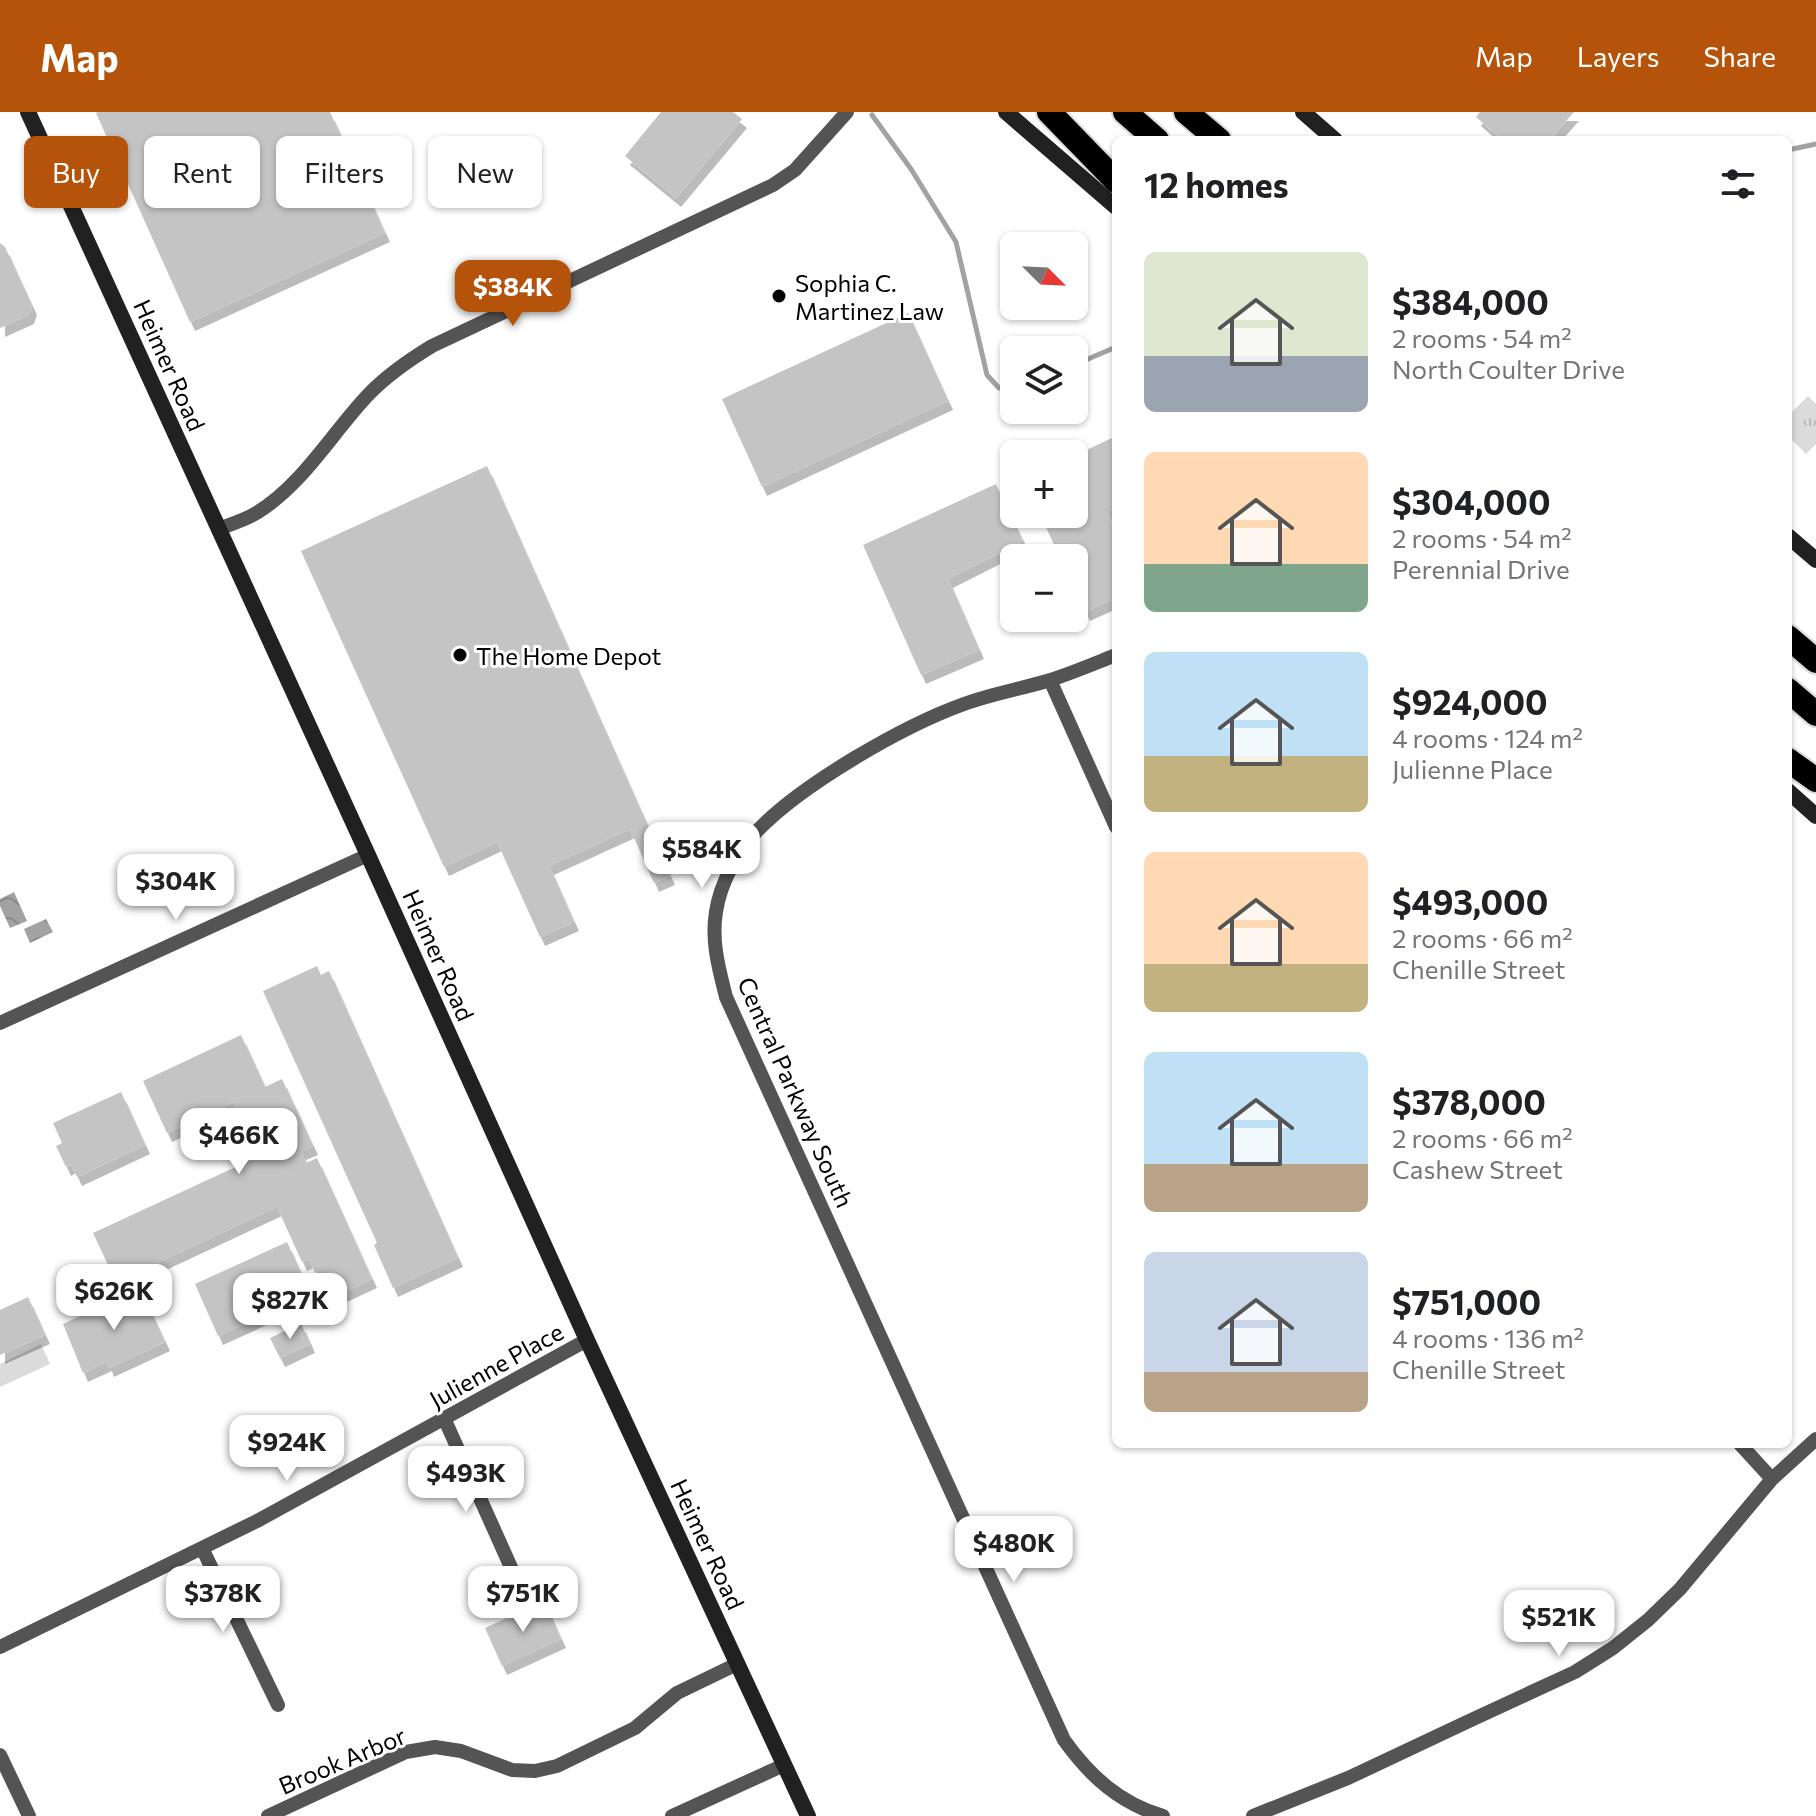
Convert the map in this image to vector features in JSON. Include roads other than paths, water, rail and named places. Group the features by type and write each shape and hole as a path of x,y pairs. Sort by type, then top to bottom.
{"highway":[{"path":"1049,112 1112,177"},
{"path":"1125,112 1152,136"},
{"path":"1186,112 1214,136"},
{"path":"1792,640 1816,661"},
{"path":"1792,693 1816,714"},
{"path":"1792,763 1816,780"}],"street":[{"name":"Heimer Road","path":"28,112 587,1340 808,1816"},
{"path":"218,529 255,514 274,501 369,393 397,368 432,346 773,185 795,170 847,112"},
{"path":"1006,112 1112,204"},
{"path":"1303,112 1330,136"},
{"path":"1792,539 1816,560"},
{"name":"Central Parkway South","path":"1112,657 1050,680 964,704 889,738 819,781 757,831 729,874 716,913 715,939 726,997 1064,1740 1085,1768 1111,1791 1134,1805 1163,1816"},
{"path":"1050,680 1112,818"},
{"path":"1792,795 1816,816"},
{"path":"0,1023 368,855"},
{"name":"Julienne Place","path":"0,1647 257,1521 587,1340"},
{"path":"444,1418 523,1594"},
{"path":"1253,1816 1402,1753 1575,1672 1613,1648 1680,1589 1772,1479 1816,1439"},
{"path":"1744,1448 1772,1479"},
{"path":"202,1548 278,1705"},
{"name":"Brook Arbor","path":"268,1816 406,1752 435,1747 461,1751 512,1770 535,1771 557,1766 635,1728 677,1693 737,1664"},
{"path":"0,1755 29,1816"},
{"path":"672,1816 784,1765"}],"water":[{"path":"14,892 27,921 10,928 0,899"},
{"path":"46,919 53,932 30,943 24,929"}],"waterway":[{"path":"872,115 911,169 956,242 987,375 1000,388"},
{"path":"1792,149 1816,144"},
{"path":"1088,359 1112,349"}],"place":[{"name":"Sophia C. Martinez Law","path":"779,296"},
{"name":"The Home Depot","path":"460,655"}]}
